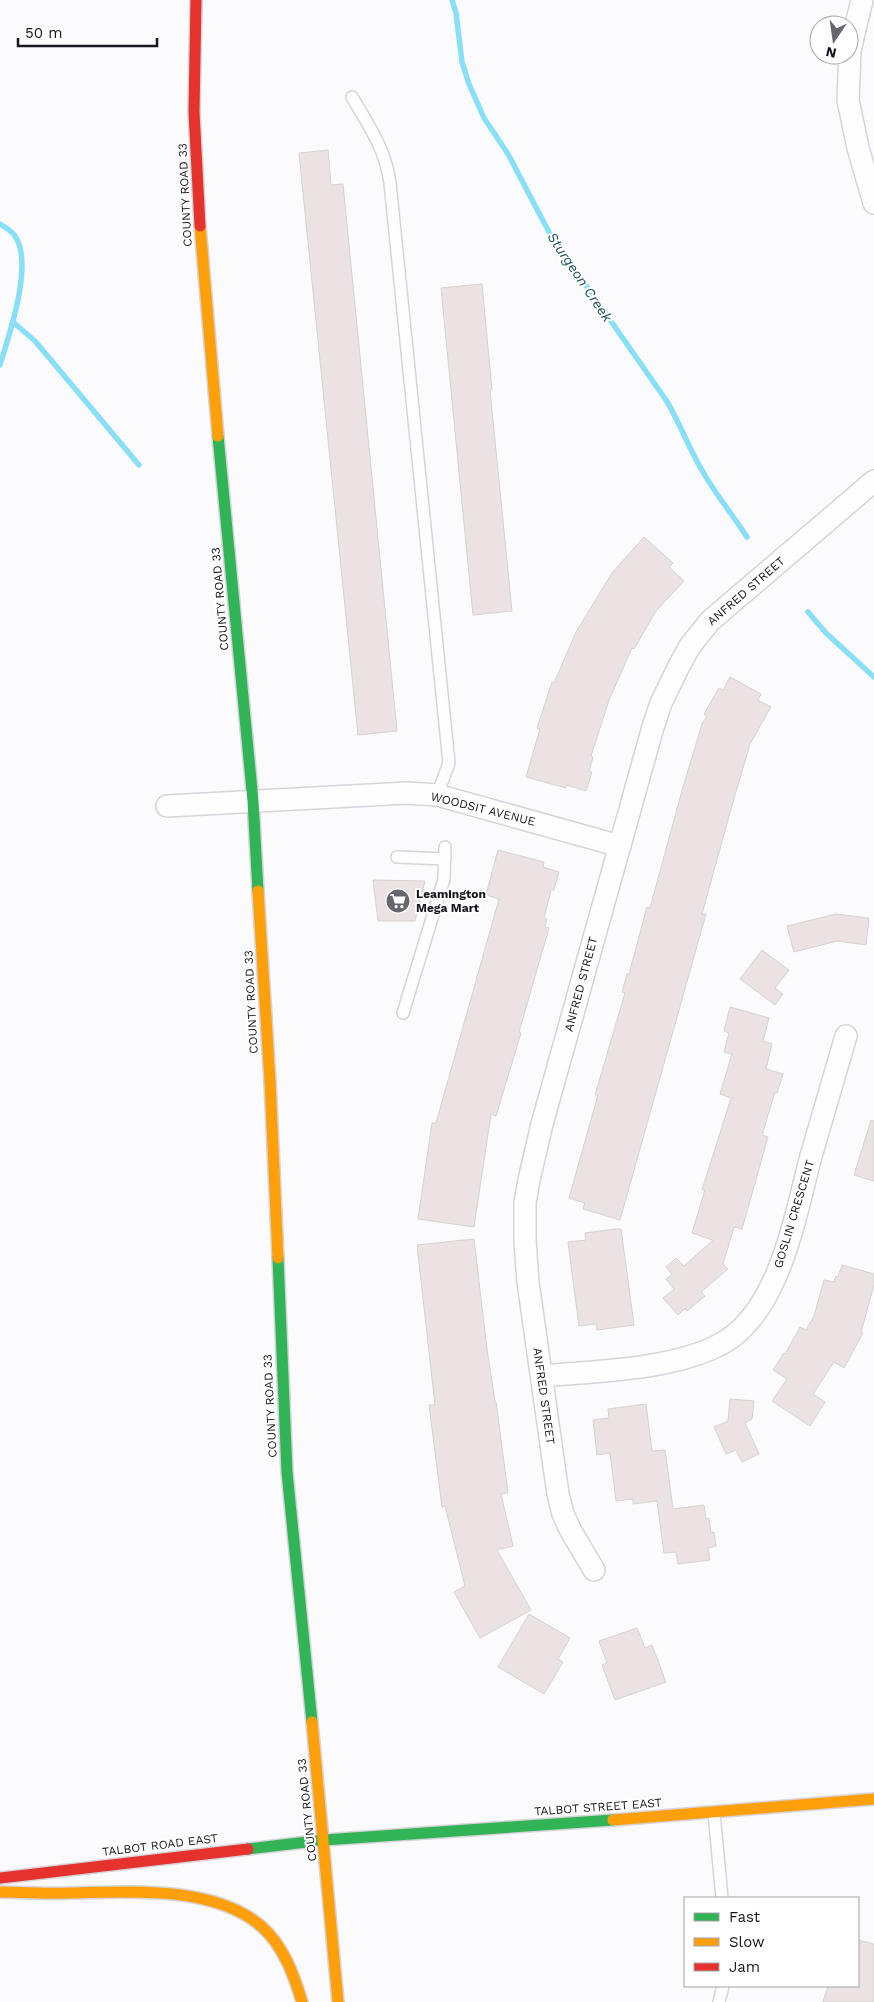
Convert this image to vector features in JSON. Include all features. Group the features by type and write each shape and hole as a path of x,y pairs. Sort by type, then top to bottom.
{"main road":[{"name":"COUNTY ROAD 33","path":"196,0 194,112 202,261 253,801 270,1091 287,1472 324,1840 338,2002"},
{"name":"TALBOT STREET EAST","path":"324,1840 714,1813 874,1799"},
{"name":"TALBOT ROAD EAST","path":"0,1878 324,1840"},
{"path":"0,1892 142,1893 183,1896 214,1903 242,1913 260,1926 275,1942 296,1982 302,2002"}],"street":[{"path":"862,0 850,50 848,100 870,196 874,203"},
{"name":"ANFRED STREET","path":"594,1570 571,1532 563,1514 558,1494 526,1262 525,1203 542,1124 660,703 669,684 690,646 710,621 874,481"},
{"name":"WOODSIT AVENUE","path":"167,806 407,793 437,795 620,846"},
{"name":"GOSLIN CRESCENT","path":"542,1376 634,1367 690,1357 729,1340 751,1320 769,1290 785,1251 846,1036"}],"lane":[{"path":"352,97 380,145 387,162 390,183 449,763 437,795"},
{"path":"397,857 445,853 444,879 403,1013"},
{"path":"714,1813 722,1897"},
{"path":"720,2002 723,1987"}],"building":[{"path":"328,150 331,185 343,184 397,731 358,735 299,153"},
{"path":"482,284 492,390 490,390 512,611 473,615 441,288"},
{"path":"644,537 673,563 669,567 684,581 656,611 634,649 632,648 609,700 591,756 593,757 589,771 592,772 586,791 566,785 566,788 526,777 540,729 537,728 552,682 554,683 576,632 612,573"},
{"path":"730,677 761,694 758,700 771,707 750,744 702,914 706,914 620,1220 583,1209 585,1203 569,1198 598,1095 595,1095 625,993 622,992 627,974 629,974 647,907 650,908 683,787 702,724 707,716 704,714 719,688 723,690"},
{"path":"498,850 544,862 543,867 559,872 554,890 551,890 544,918 547,919 545,927 549,928 519,1032 521,1033 496,1116 491,1114 474,1227 418,1219 432,1123 436,1123 499,899 486,895"},
{"name":"Leamington Mega Mart","path":"373,880 425,881 415,921 378,921"},
{"path":"836,914 869,918 866,945 837,941 794,952 787,926"},
{"path":"762,950 789,970 775,988 783,994 775,1005 740,979"},
{"path":"730,1007 769,1018 763,1041 772,1044 766,1069 783,1074 777,1093 775,1092 762,1135 768,1137 742,1229 734,1227 723,1264 728,1269 701,1292 705,1296 687,1311 685,1308 678,1315 663,1298 674,1289 666,1279 672,1274 666,1267 676,1258 684,1266 713,1240 692,1233 705,1190 702,1190 731,1098 720,1094 732,1054 724,1052 729,1033 724,1031"},
{"path":"871,1120 874,1121 874,1181 854,1175"},
{"path":"621,1229 634,1325 597,1330 596,1324 579,1326 568,1242 586,1240 585,1233"},
{"path":"474,1239 487,1349 508,1493 501,1494 513,1546 497,1550 531,1610 480,1638 454,1592 465,1586 445,1506 442,1507 429,1405 435,1405 417,1245"},
{"path":"842,1265 874,1274 874,1285 861,1332 863,1333 844,1368 834,1362 813,1394 825,1402 810,1426 772,1401 787,1379 773,1370 785,1354 800,1327 806,1330 814,1316 824,1280 834,1282"},
{"path":"730,1399 754,1401 752,1419 745,1423 759,1454 742,1462 736,1450 726,1454 714,1427 728,1421"},
{"path":"646,1404 652,1451 665,1450 673,1509 704,1505 706,1519 709,1518 711,1533 714,1532 716,1546 708,1548 710,1560 678,1564 676,1552 664,1553 657,1501 633,1504 633,1499 616,1501 610,1453 597,1455 593,1420 609,1418 608,1409"},
{"path":"529,1614 570,1638 558,1659 563,1662 544,1694 498,1667"},
{"path":"637,1628 645,1648 652,1645 666,1682 615,1700 602,1665 607,1663 599,1641"},
{"path":"859,1940 874,1944 874,2002 823,2002 828,1987 859,1987"}],"waterway":[{"name":"Sturgeon Creek","path":"452,0 456,13 462,62 469,84 484,118 508,154 550,234 666,400 713,489 747,537"},
{"path":"0,224 15,236 20,248 22,264 18,300 0,365"},
{"path":"13,322 35,341 139,465"},
{"name":"Sturgeon Creek","path":"808,612 826,633 874,677"}],"traffic: fast":[{"path":"218,436 253,801 258,891"},
{"path":"278,1258 287,1472 312,1722"},
{"path":"248,1849 324,1840 613,1820"}],"traffic: slow":[{"path":"200,226 218,436"},
{"path":"258,891 270,1081 278,1258"},
{"path":"312,1722 338,2002"},
{"path":"613,1820 874,1799"},
{"path":"1,1892 143,1892 195,1897 219,1903 241,1913 261,1926 276,1942 287,1961 302,2002"}],"traffic: jam":[{"path":"196,0 194,112 200,226"},
{"path":"0,1878 248,1849"}],"place":[{"name":"Leamington Mega Mart","path":"398,901"}]}
